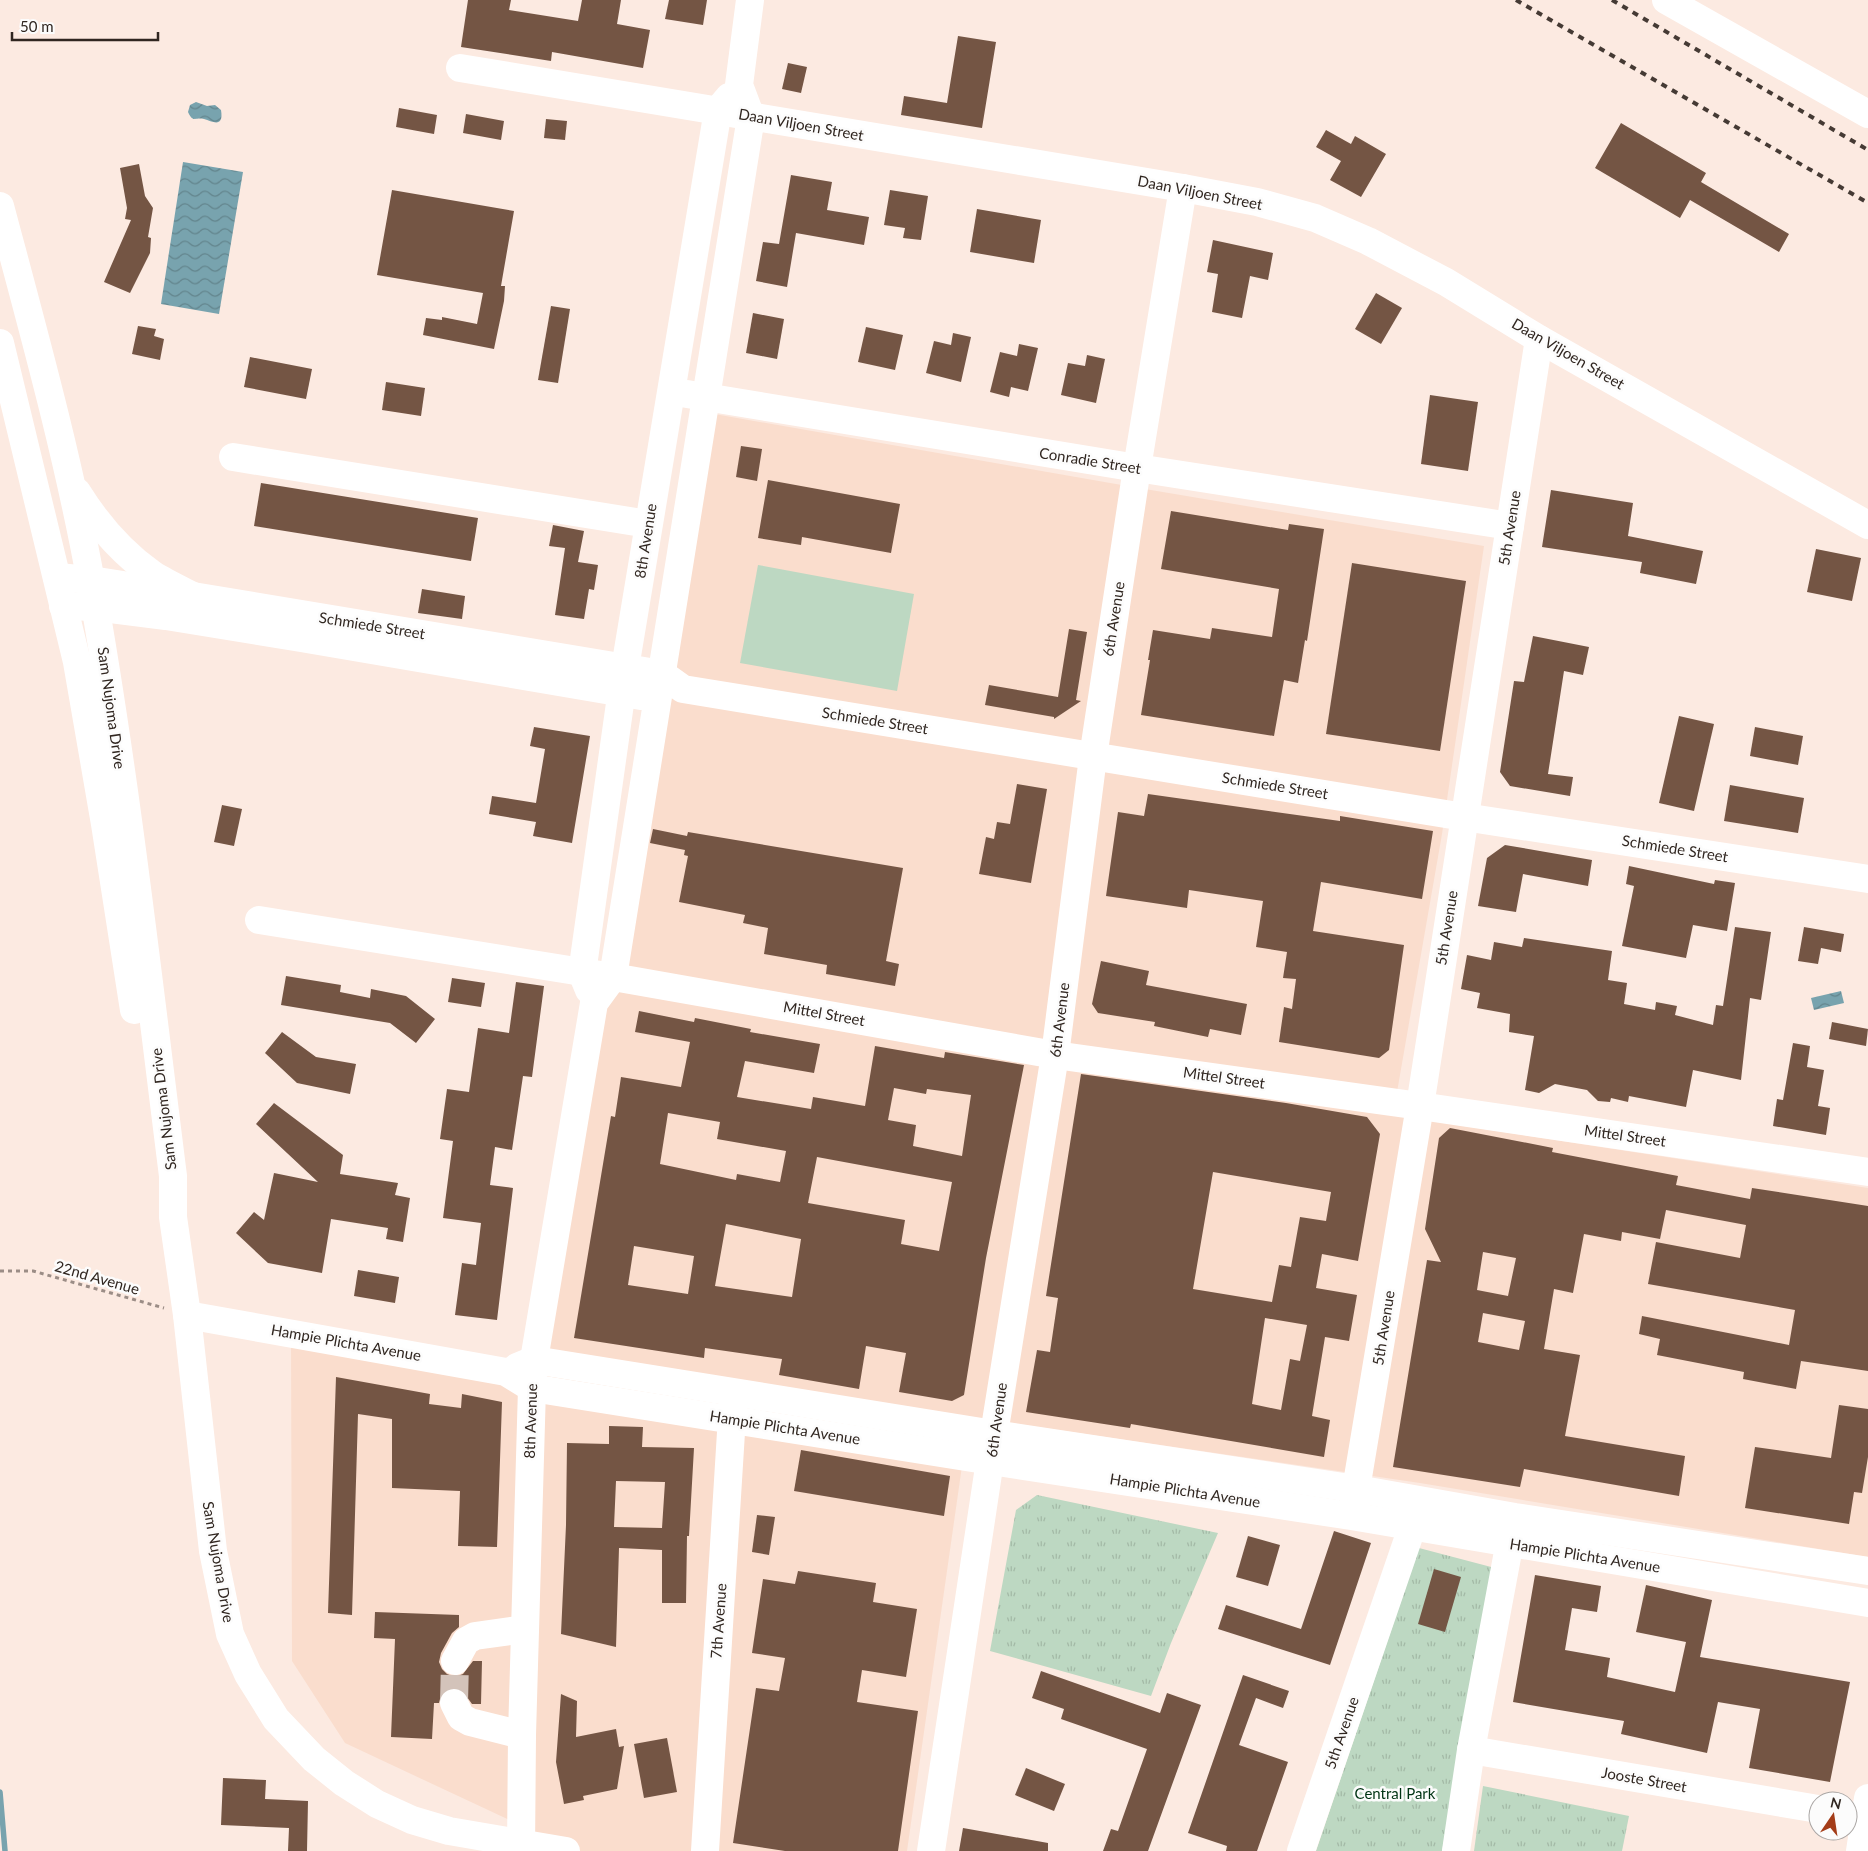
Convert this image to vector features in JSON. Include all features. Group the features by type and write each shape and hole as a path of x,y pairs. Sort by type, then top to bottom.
{"street":[{"name":"8th Avenue","path":"521,1847 522,1735 534,1360 594,1003 614,977 668,687 706,396 750,117 738,85 750,0"},
{"path":"1666,0 1868,114"},
{"name":"Daan Viljoen Street","path":"460,68 1183,188 1257,202 1315,218 1368,241 1446,282 1539,339 1868,525"},
{"name":"8th Avenue","path":"594,1003 582,973 623,681 718,110 738,85"},
{"name":"6th Avenue","path":"931,1851 994,1434 1055,1055 1093,757 1137,468 1183,188"},
{"name":"Sam Nujoma Drive","path":"0,206 70,480 95,607 142,926 173,1176 173,1217"},
{"name":"5th Avenue","path":"1351,1516 1358,1489 1420,1106 1539,339"},
{"name":"Sam Nujoma Drive","path":"0,343 76,662 105,824 162,1178 173,1217 187,1315 213,1551 230,1634 248,1674 276,1719 314,1759 344,1783 377,1804 412,1820 450,1832 521,1847 566,1851"},
{"name":"Conradie Street","path":"670,392 706,396 1137,468 1510,526"},
{"path":"233,457 648,524"},
{"path":"70,480 89,512 116,545 153,574 193,596"},
{"name":"Schmiede Street","path":"57,577 90,580 193,596 623,681"},
{"name":"Schmiede Street","path":"63,606 95,607 166,616 302,638 668,687 1464,817 1868,879"},
{"name":"Mittel Street","path":"259,920 614,977 1055,1055 1420,1106 1868,1172"},
{"name":"Hampie Plichta Avenue","path":"187,1315 506,1372 532,1388 1351,1516 1868,1603"},
{"path":"506,1372 534,1360"},
{"name":"Hampie Plichta Avenue","path":"534,1360 1868,1571"},
{"name":"7th Avenue","path":"704,1851 734,1391"},
{"name":"5th Avenue","path":"1301,1851 1414,1528 1421,1500"},
{"path":"1456,1851 1471,1750 1515,1516"},
{"path":"455,1660 466,1641 475,1636 525,1629"},
{"path":"454,1703 461,1717 470,1722 522,1735"},
{"name":"Jooste Street","path":"1471,1750 1808,1807"},
{"path":"1860,1809 1860,1851"}],"path":[{"name":"22nd Avenue","path":"0,1271 33,1271 187,1315"}],"shaded area":[{"path":"703,412 1484,546 1442,834 1393,1115 1868,1188 1868,1557 1420,1483 969,1417 907,1851 521,1851 522,1826 345,1743 292,1661 291,1333 531,1388 662,674"}],"green space":[{"path":"758,565 914,594 897,691 740,663"},
{"path":"1037,1495 1218,1533 1171,1643 1151,1696 990,1651 1016,1510"},
{"name":"Central Park","path":"1419,1548 1495,1568 1442,1851 1316,1851"},
{"path":"1483,1786 1629,1816 1622,1851 1474,1851"}],"water":[{"path":"196,102 207,106 215,105 221,110 222,116 219,122 191,117 188,112 190,105"},
{"path":"183,162 243,172 219,314 161,304"},
{"path":"1841,991 1844,1003 1814,1010 1811,998"}],"building":[{"path":"468,0 511,0 509,10 578,21 582,0 621,0 617,24 650,30 643,68 552,52 551,61 461,47"},
{"path":"669,0 707,0 703,25 665,19"},
{"path":"958,36 996,42 982,128 901,115 904,96 947,103"},
{"path":"788,63 807,67 801,93 782,89"},
{"path":"399,108 437,115 434,134 396,127"},
{"path":"466,114 504,121 501,140 463,133"},
{"path":"546,119 567,121 565,140 544,138"},
{"path":"1621,123 1706,173 1701,182 1789,234 1779,252 1690,200 1680,218 1595,168"},
{"path":"1326,130 1351,144 1355,136 1386,154 1361,197 1330,180 1341,161 1316,147"},
{"path":"139,164 145,196 153,208 148,237 151,238 150,253 130,293 104,282 131,220 125,219 127,208 120,168"},
{"path":"791,175 832,182 827,210 869,217 864,245 796,233 787,287 756,281 763,242 779,244"},
{"path":"392,190 514,211 501,286 505,286 504,301 494,349 423,335 426,318 442,320 442,317 477,324 483,293 377,275"},
{"path":"890,190 928,196 921,240 903,238 905,228 884,225"},
{"path":"977,209 1041,220 1034,263 970,252"},
{"path":"1213,240 1273,253 1268,280 1250,276 1242,318 1212,312 1218,274 1207,272"},
{"path":"1376,293 1402,308 1381,344 1355,329"},
{"path":"551,306 570,309 558,383 538,380"},
{"path":"753,313 784,319 777,359 746,353"},
{"path":"138,326 156,329 154,336 164,339 160,360 132,354"},
{"path":"866,327 903,335 895,370 858,362"},
{"path":"953,333 971,337 961,382 926,373 934,341 951,345"},
{"path":"1019,344 1038,348 1028,391 1011,387 1009,397 990,392 1000,352 1017,356"},
{"path":"1087,355 1105,359 1096,403 1061,395 1068,363 1085,366"},
{"path":"250,357 312,369 306,399 244,387"},
{"path":"386,382 425,388 421,416 382,410"},
{"path":"1430,395 1478,402 1468,471 1421,464"},
{"path":"741,446 762,449 757,481 736,477"},
{"path":"768,480 900,504 891,553 802,537 801,545 758,538"},
{"path":"261,483 478,518 471,561 254,526"},
{"path":"1551,490 1633,503 1628,536 1703,551 1696,584 1640,573 1642,562 1542,547"},
{"path":"1171,511 1288,530 1289,524 1324,529 1307,641 1305,640 1298,683 1284,680 1274,736 1141,715 1153,630 1210,639 1212,628 1272,637 1279,589 1161,569"},
{"path":"553,525 584,531 578,562 598,565 594,590 589,589 584,619 555,615 565,548 549,546"},
{"path":"1816,549 1861,558 1852,601 1807,592"},
{"path":"1352,563 1466,581 1440,751 1326,734"},
{"path":"422,589 465,596 462,619 418,613"},
{"path":"1069,629 1087,632 1076,700 1081,701 1054,719 1054,717 985,705 989,685 1058,697"},
{"path":"1533,636 1589,647 1583,675 1564,671 1548,774 1573,777 1570,796 1510,786 1500,772 1514,681 1524,682"},
{"path":"1679,716 1714,724 1694,811 1659,803"},
{"path":"534,727 590,736 572,843 533,836 536,822 489,814 492,796 536,803 545,749 530,746"},
{"path":"1755,727 1803,736 1798,765 1750,756"},
{"path":"1017,784 1047,789 1031,883 979,874 986,837 994,839 997,822 1010,824"},
{"path":"1730,785 1804,798 1798,833 1724,821"},
{"path":"1148,794 1340,821 1340,816 1433,831 1422,899 1321,882 1313,931 1404,945 1389,1050 1379,1058 1279,1042 1284,1007 1292,1009 1296,979 1283,978 1287,952 1256,947 1263,901 1189,890 1187,908 1106,896 1118,812 1144,816"},
{"path":"222,805 242,809 234,846 214,842"},
{"path":"653,829 687,836 688,832 903,868 886,961 899,964 895,986 826,974 827,965 764,954 768,928 743,923 745,915 679,902 688,856 684,855 685,850 650,843"},
{"path":"1505,845 1592,860 1588,886 1523,874 1516,912 1478,906 1487,858"},
{"path":"1629,866 1714,884 1715,880 1735,883 1727,931 1693,925 1686,958 1622,946 1634,886 1626,884"},
{"path":"1735,927 1771,932 1761,1000 1750,998 1741,1080 1693,1070 1686,1107 1629,1096 1628,1102 1611,1098 1610,1102 1598,1101 1587,1090 1555,1084 1539,1093 1525,1090 1534,1036 1509,1032 1510,1014 1477,1008 1480,993 1461,989 1467,955 1491,960 1494,942 1522,947 1524,938 1612,951 1608,980 1627,983 1624,1004 1655,1010 1656,1002 1677,1006 1675,1015 1713,1025 1716,1005 1723,1006"},
{"path":"1804,927 1844,934 1841,952 1821,948 1818,964 1798,961"},
{"path":"1101,961 1149,971 1146,985 1247,1004 1241,1035 1210,1029 1208,1037 1154,1026 1155,1022 1098,1013 1092,1004"},
{"path":"286,976 341,985 340,992 370,998 371,989 406,996 435,1019 416,1043 390,1023 281,1005"},
{"path":"452,978 485,983 481,1007 448,1002"},
{"path":"516,982 544,986 532,1077 523,1076 512,1150 495,1147 490,1185 513,1188 497,1320 455,1315 462,1263 476,1265 481,1223 443,1218 453,1141 440,1139 447,1089 469,1092 478,1028 509,1033"},
{"path":"639,1011 694,1022 695,1018 751,1029 750,1032 820,1044 814,1073 745,1061 737,1097 811,1109 813,1097 865,1106 875,1046 944,1058 945,1052 1024,1065 986,1258 964,1395 952,1401 899,1392 906,1353 866,1346 859,1389 779,1375 782,1359 705,1348 704,1358 574,1338 611,1116 615,1117 621,1077 681,1087 690,1042 635,1032","holes":["894,1088 926,1094 927,1089 971,1095 962,1156 913,1146 916,1125 888,1120","668,1113 720,1122 717,1139 786,1151 780,1182 737,1174 736,1180 660,1164","817,1157 952,1182 939,1251 901,1244 905,1220 808,1203","726,1224 801,1239 792,1297 715,1286","634,1246 694,1256 688,1294 628,1285"]},
{"path":"1832,1022 1868,1029 1866,1046 1829,1039"},
{"path":"282,1032 316,1057 356,1064 350,1094 297,1083 265,1053"},
{"path":"1793,1043 1810,1046 1807,1067 1824,1070 1818,1106 1830,1108 1826,1135 1773,1126 1777,1099 1783,1100"},
{"path":"1081,1074 1286,1103 1367,1117 1380,1134 1358,1261 1322,1254 1316,1288 1357,1295 1349,1341 1325,1337 1312,1416 1330,1420 1324,1457 1131,1424 1130,1428 1026,1412 1037,1350 1050,1352 1058,1298 1046,1296","holes":["1213,1172 1331,1192 1326,1221 1300,1217 1291,1267 1279,1265 1272,1302 1193,1289","1265,1318 1307,1325 1300,1361 1290,1359 1281,1410 1252,1404"]},
{"path":"274,1103 343,1155 340,1174 398,1183 395,1195 410,1198 403,1242 386,1239 388,1228 331,1219 322,1273 268,1263 236,1233 254,1212 264,1220 274,1173 318,1182 256,1124"},
{"path":"1450,1128 1553,1148 1552,1152 1678,1176 1676,1185 1750,1199 1752,1188 1868,1206 1868,1371 1801,1361 1796,1389 1743,1379 1744,1372 1657,1355 1660,1339 1639,1334 1642,1316 1789,1345 1795,1310 1648,1284 1656,1242 1740,1258 1746,1225 1666,1210 1660,1239 1622,1232 1621,1241 1584,1234 1573,1293 1554,1289 1544,1349 1580,1355 1565,1436 1685,1456 1679,1496 1524,1469 1520,1487 1393,1467 1427,1260 1441,1262 1425,1229 1439,1138","holes":["1483,1252 1516,1258 1508,1296 1477,1290","1483,1313 1525,1321 1519,1350 1478,1342"]},
{"path":"358,1270 399,1277 395,1303 354,1296"},
{"path":"336,1377 430,1394 429,1404 461,1408 462,1394 502,1402 497,1547 458,1546 460,1491 392,1488 392,1419 358,1414 352,1615 328,1613"},
{"path":"1839,1405 1868,1409 1868,1457 1862,1493 1854,1492 1849,1524 1745,1508 1755,1447 1831,1458"},
{"path":"609,1426 643,1427 642,1447 694,1448 689,1536 687,1536 686,1603 662,1603 662,1550 619,1548 616,1647 561,1634 566,1525 567,1443 609,1444","holes":["616,1481 665,1482 662,1528 614,1527"]},
{"path":"801,1450 950,1476 944,1516 794,1491"},
{"path":"757,1515 775,1517 769,1555 752,1552"},
{"path":"1334,1531 1371,1543 1330,1665 1218,1629 1226,1605 1301,1629"},
{"path":"1248,1536 1280,1545 1268,1586 1236,1577"},
{"path":"1434,1569 1461,1577 1445,1632 1418,1624"},
{"path":"798,1571 876,1583 873,1602 917,1609 906,1677 862,1670 857,1702 918,1711 898,1851 785,1851 733,1843 756,1688 779,1691 785,1658 752,1653 763,1579 795,1584"},
{"path":"1535,1575 1601,1586 1597,1612 1572,1608 1565,1650 1610,1658 1607,1677 1675,1692 1686,1642 1636,1632 1646,1585 1712,1600 1700,1657 1850,1682 1830,1782 1749,1768 1760,1709 1718,1702 1707,1753 1621,1734 1624,1721 1513,1702"},
{"path":"375,1612 459,1615 459,1627 452,1633 441,1653 439,1662 447,1674 455,1677 463,1674 473,1661 482,1661 481,1704 472,1704 462,1690 454,1687 447,1689 441,1695 439,1703 434,1703 432,1739 391,1737 395,1639 374,1638"},
{"path":"1041,1671 1160,1713 1167,1693 1201,1705 1148,1851 1103,1851 1111,1829 1118,1831 1147,1749 1061,1719 1064,1709 1032,1698"},
{"path":"1243,1675 1289,1691 1283,1708 1256,1698 1239,1745 1288,1762 1257,1851 1226,1851 1227,1846 1188,1833"},
{"path":"561,1694 577,1701 576,1737 616,1729 619,1747 624,1746 617,1789 583,1796 584,1800 564,1804 556,1762"},
{"path":"667,1738 677,1792 644,1798 634,1744"},
{"path":"1026,1768 1065,1784 1054,1811 1015,1795"},
{"path":"223,1778 266,1780 265,1799 308,1801 307,1851 288,1851 289,1828 221,1825"},
{"path":"963,1828 1048,1843 1048,1851 959,1851"}],"waterway":[{"path":"0,1792 5,1851"}],"tunnel":[{"path":"454,1703 455,1661"}],"railway":[{"path":"1516,0 1868,203"},
{"path":"1612,0 1868,150"}]}
